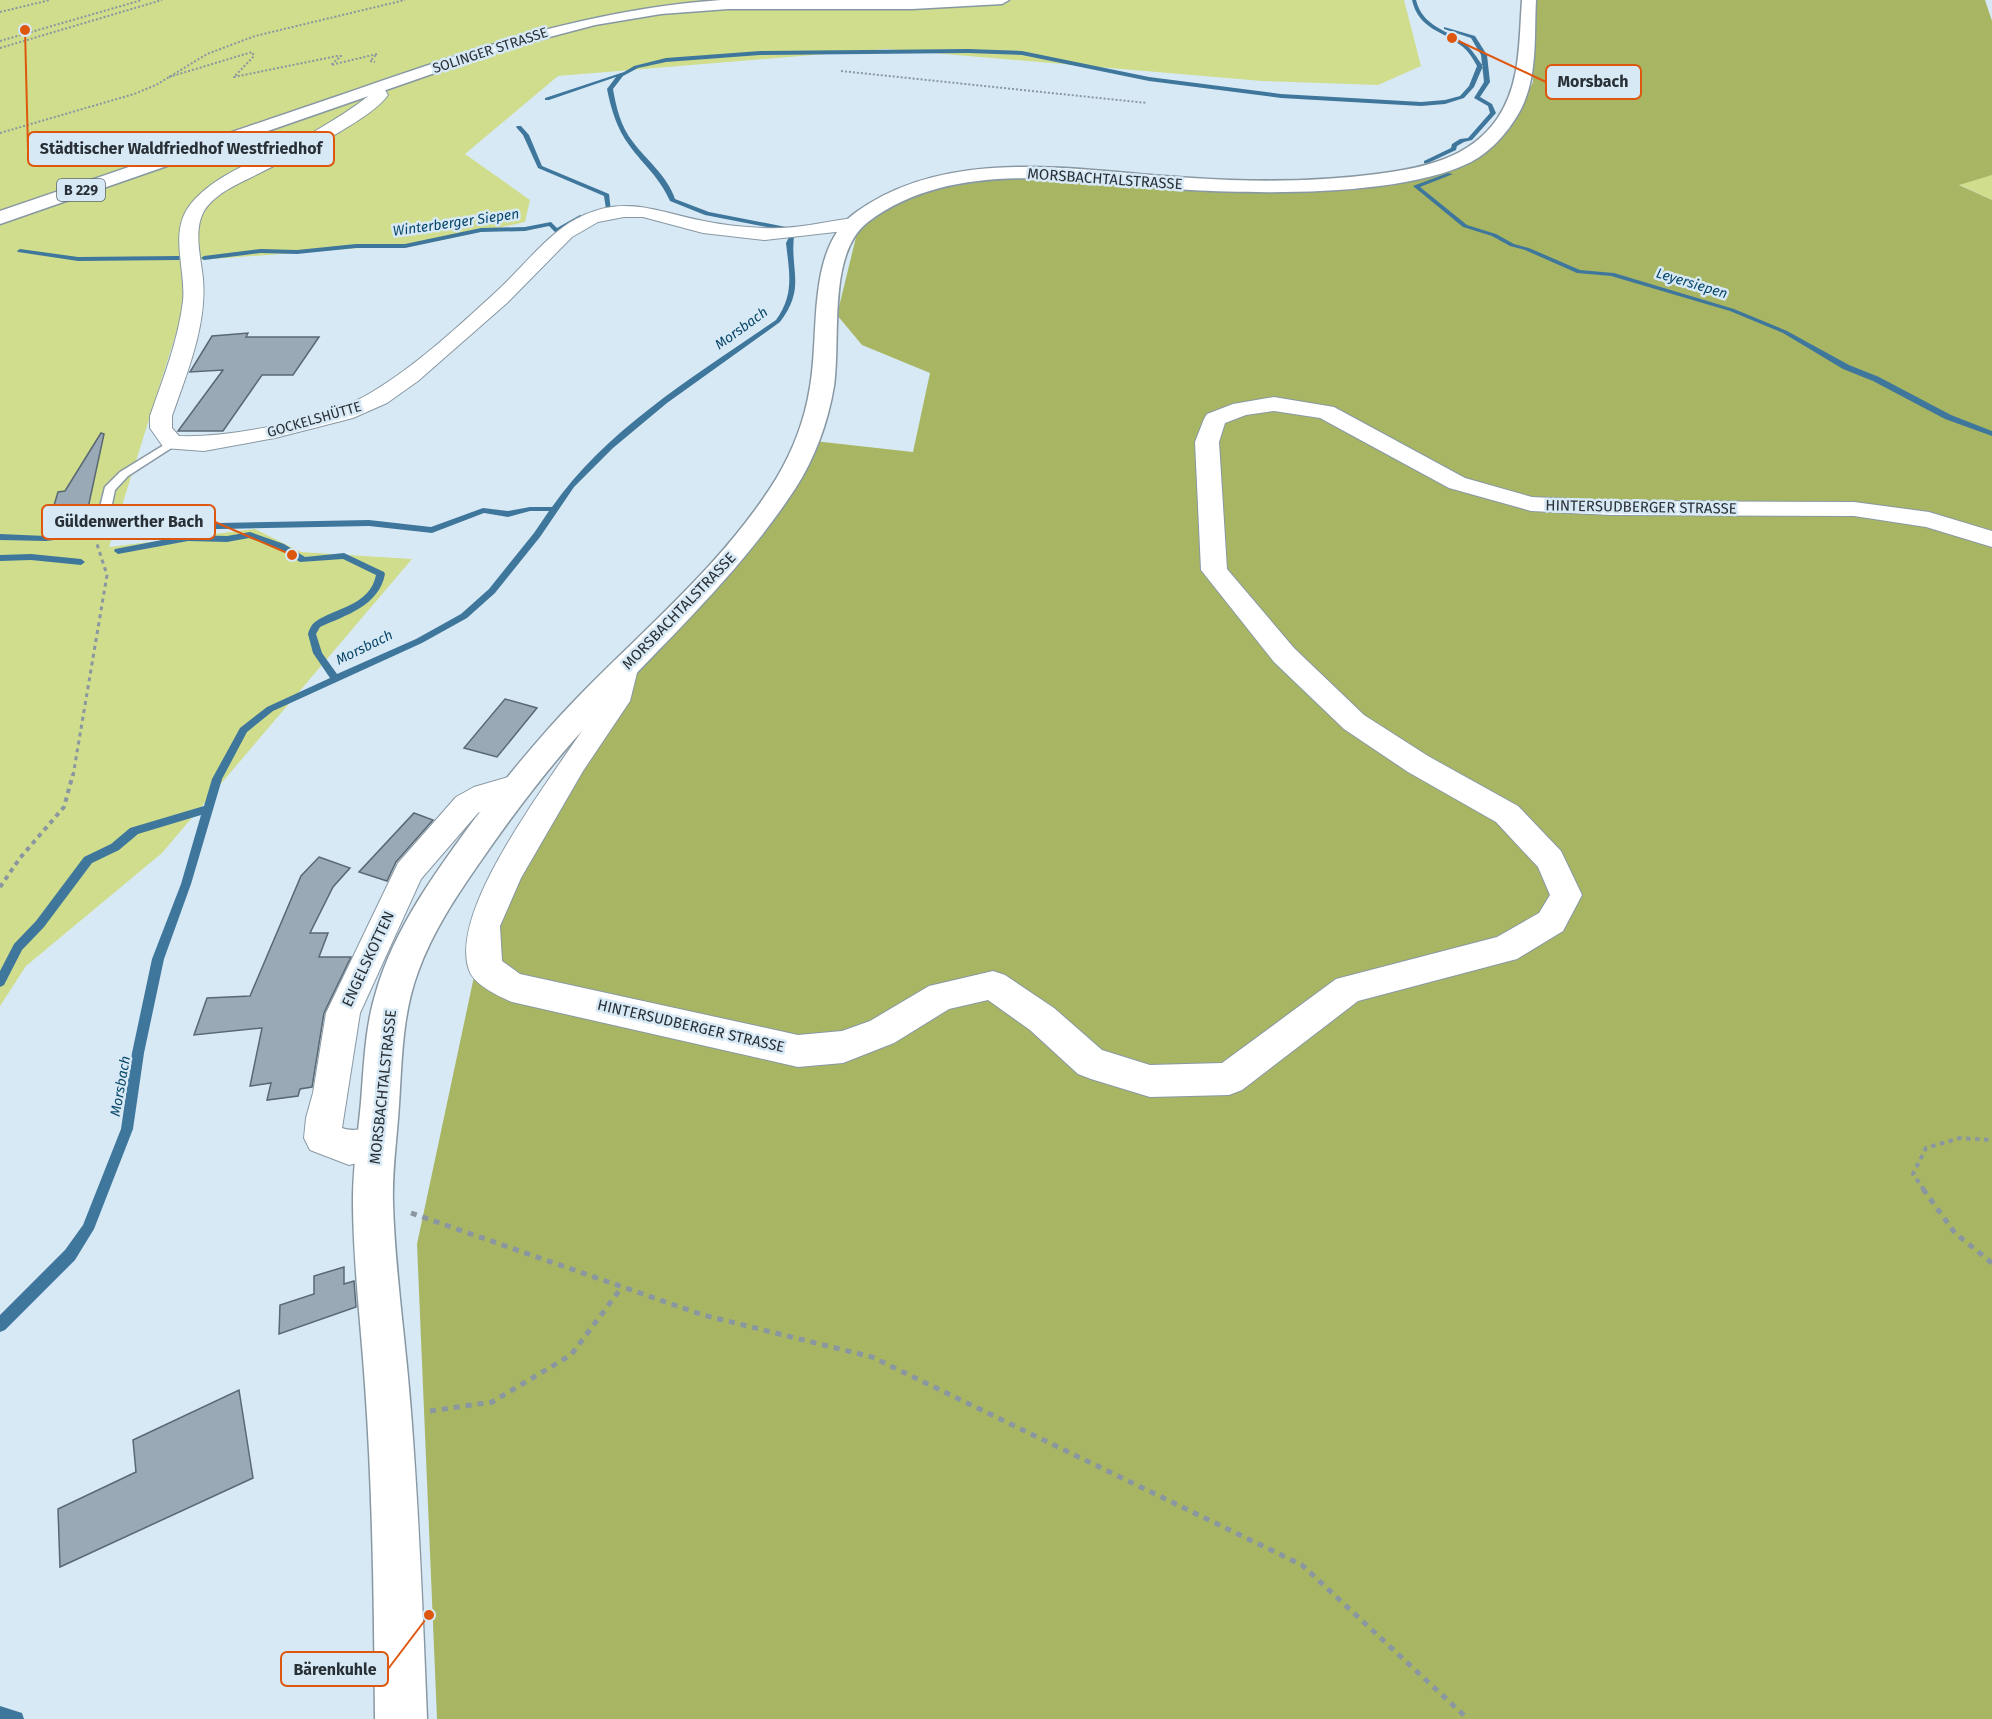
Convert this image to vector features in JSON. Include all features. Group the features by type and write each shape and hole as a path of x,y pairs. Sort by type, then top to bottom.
{"main road":[{"name":"SOLINGER STRASSE","path":"0,218 531,35 645,12 732,4 921,6 1002,0"},
{"name":"MORSBACHTALSTRASSE","path":"401,1719 390,1417 373,1200 388,1027 393,996 405,960 452,879 519,785 566,726 713,580 758,524 790,476 816,417 824,373 834,263 839,243 853,224 878,206 906,193 987,176 1076,174 1185,184 1236,186 1363,180 1437,168 1476,150 1499,128 1513,108 1523,73 1528,0"}],"street":[{"path":"172,443 161,428 161,417 185,341 193,298 191,245 193,216 208,196 226,183 358,112 380,95 376,88"},
{"name":"GOCKELSHÜTTE","path":"172,443 204,444 275,431 345,413 379,398 410,376 500,299 532,270 565,233 592,218 633,210 703,227 750,233 853,224"},
{"name":"HINTERSUDBERGER STRASSE","path":"624,669 616,701 573,763 507,874 484,926 485,968 512,987 624,1010 798,1051 843,1047 882,1032 941,996 993,986 1042,1019 1091,1063 1150,1081 1229,1079 1348,989 1505,949 1551,922 1566,895 1550,860 1507,814 1418,764 1354,722 1284,655 1214,570 1207,442 1215,419 1241,409 1274,404 1326,412 1457,483 1531,504 1611,508 1854,509 1929,520 1992,539"},
{"name":"ENGELSKOTTEN","path":"377,1143 349,1148 323,1138 324,1118 331,1093 343,1013 409,872 467,805 485,795 519,785"}],"lane":[{"path":"102,523 109,489 124,474 172,443"}],"path":[{"path":"0,12 50,0"},
{"path":"0,41 142,0"},
{"path":"0,48 162,0"},
{"path":"0,133 134,94 169,77 207,54 255,36 405,0"},
{"path":"169,77 219,60 252,52 254,56 234,77 337,56 340,56 331,65 377,54 370,61 378,61"},
{"path":"841,71 1147,103"},
{"path":"0,887 20,858 64,807 75,769 107,575 102,560"},
{"path":"1992,1140 1960,1138 1926,1148 1913,1174 1955,1233 1992,1263"},
{"path":"373,1200 703,1316 872,1357 1302,1564 1468,1719"},
{"path":"390,1417 492,1402 571,1355 622,1287"}],"green space":[{"path":"0,0 1404,0 1421,66 1378,85 1262,81 886,49 558,76 465,154 530,200 525,222 427,243 199,260 109,547 255,529 301,552 412,559 162,853 26,966 0,1006"},
{"path":"1525,0 1985,0 1992,21 1992,175 1959,185 1992,200 1992,1719 437,1719 417,1244 495,878 640,650 814,441 913,452 930,373 862,345 837,315 857,233 873,215 901,200 935,189 1004,178 1261,185 1398,179 1479,152 1514,121 1533,82 1531,29"},
{"path":"1992,175 1992,200 1958,184"}],"building":[{"path":"248,333 246,337 319,337 293,375 262,375 223,431 178,431 223,370 190,372 212,336"},
{"path":"101,433 104,434 85,522 47,529 58,492 65,491"},
{"path":"505,699 537,708 497,757 464,748"},
{"path":"414,813 433,820 396,862 387,881 359,872"},
{"path":"319,857 350,868 333,887 310,933 328,933 319,957 351,957 324,1013 312,1087 300,1089 298,1096 267,1100 271,1083 250,1086 262,1028 194,1035 207,998 250,996 301,876"},
{"path":"344,1267 344,1284 354,1281 356,1307 279,1334 280,1305 314,1294 314,1276"},
{"path":"239,1390 253,1478 60,1567 58,1509 136,1472 133,1440"}],"waterway":[{"name":"Morsbach","path":"555,509 571,485 610,446 664,401 778,321 785,312 792,294 793,275 789,243 792,237 784,228 707,214 672,200 662,179 631,144 619,122 610,89 621,75 636,67 666,60 760,53 968,51 1022,53 1149,79 1281,96 1421,104 1445,102 1462,97 1471,87 1480,66 1462,44 1426,22 1416,9 1414,0"},
{"name":"Leyersiepen","path":"1426,162 1454,149 1454,145 1462,140 1470,139 1493,113 1490,105 1477,98 1487,82 1484,55 1473,37 1446,28"},
{"name":"Winterberger Siepen","path":"547,99 624,73"},
{"name":"Winterberger Siepen","path":"519,127 526,135 540,167 607,195 609,210 598,213"},
{"name":"Leyersiepen","path":"1450,174 1416,186 1465,226 1494,235 1512,245 1527,249 1579,272 1612,274 1732,310 1785,332 1846,367 1876,379 1948,417 1992,434"},
{"name":"Winterberger Siepen","path":"204,258 261,251 297,252 356,246 405,246 481,230 525,229 551,224 556,231 580,217"},
{"name":"Winterberger Siepen","path":"20,251 78,259 179,258"},
{"path":"107,529 130,526 159,530 172,527 369,523 432,530 483,510 508,514 530,509 555,509"},
{"name":"Morsbach","path":"0,1325 70,1255 88,1229 127,1129 138,1053 158,959 186,884 217,779 243,730 270,709 419,641 464,616 492,591 555,509"},
{"path":"0,537 46,539 91,533"},
{"path":"118,551 188,538 227,539 250,535 281,546 303,560 344,556 381,574 379,584 366,600 316,625 312,634 318,653 335,678"},
{"path":"0,558 31,557 81,562"},
{"path":"0,982 18,947 40,924 88,860 115,847 134,831 208,809"},
{"name":"Morsbach","path":"0,1714 16,1719"}],"place":[{"name":"Städtischer Waldfriedhof Westfriedhof","path":"25,30"},
{"name":"Morsbach","path":"1452,38"},
{"name":"Güldenwerther Bach","path":"292,555"},
{"name":"Bärenkuhle","path":"429,1615"}]}
